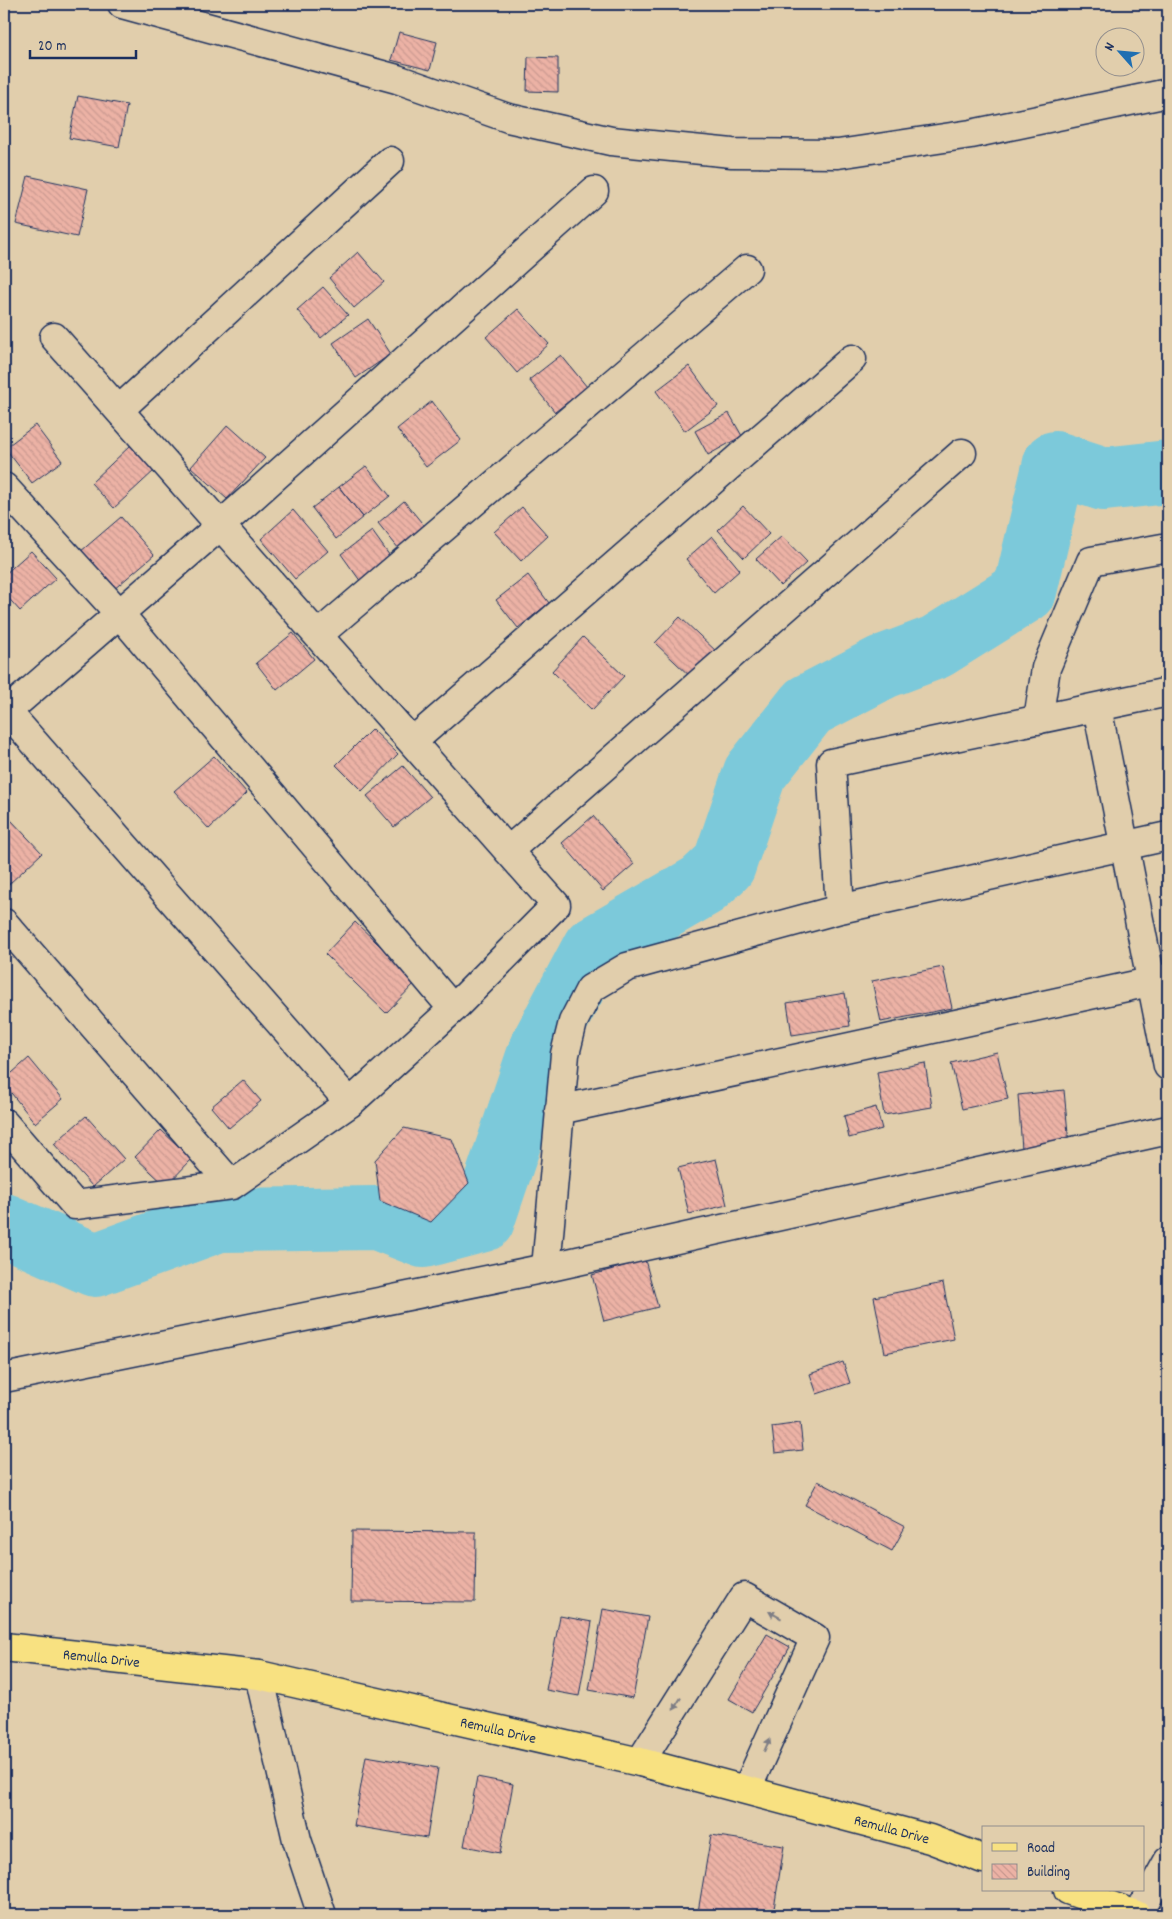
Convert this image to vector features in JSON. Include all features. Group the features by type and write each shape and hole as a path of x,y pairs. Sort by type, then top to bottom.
{"main road":[{"name":"Remulla Drive","path":"4,1647 259,1674 640,1762 747,1789 930,1839 982,1859"},
{"path":"1074,1892 1137,1915"}],"street":[{"path":"122,4 397,79 508,118 611,141 732,153 838,154 970,134 1168,93"},
{"path":"120,409 390,161"},
{"path":"350,1103 5,711 221,525 594,191"},
{"path":"318,635 747,269"},
{"path":"4,1123 75,1204 232,1185 350,1103 453,1009 556,905 120,409 54,337"},
{"path":"412,742 852,359"},
{"path":"508,851 962,453"},
{"path":"4,486 118,614 453,1009"},
{"path":"1038,720 1046,668 1091,561 1168,546"},
{"path":"840,909 831,763 1168,692"},
{"path":"1097,707 1124,845 1160,980 1168,1066"},
{"path":"546,1268 565,1054 573,1022 590,989 627,967 840,909 1168,836"},
{"path":"4,923 232,1185"},
{"path":"559,1110 1160,980"},
{"path":"4,1378 546,1268 1168,1130"},
{"path":"640,1762 744,1597 815,1638 747,1789"},
{"path":"259,1674 297,1840 322,1915"},
{"path":"1137,1915 1168,1861"}],"building":[{"path":"399,32 437,42 430,70 391,60"},
{"path":"528,57 558,58 558,92 527,91"},
{"path":"78,96 127,105 119,147 69,138"},
{"path":"28,176 88,189 77,237 16,224"},
{"path":"358,252 384,282 354,308 329,278"},
{"path":"323,287 348,315 321,338 297,310"},
{"path":"518,309 549,344 517,373 486,337"},
{"path":"368,319 391,354 356,378 333,343"},
{"path":"561,355 587,387 555,412 529,380"},
{"path":"689,366 718,406 685,431 656,391"},
{"path":"432,401 461,440 426,467 397,429"},
{"path":"729,413 742,436 708,455 695,431"},
{"path":"35,425 62,461 32,483 5,448"},
{"path":"228,425 265,458 227,499 191,467"},
{"path":"131,445 155,470 114,508 91,483"},
{"path":"366,466 390,496 363,517 339,487"},
{"path":"339,487 363,517 336,539 312,508"},
{"path":"404,501 430,533 403,554 378,523"},
{"path":"743,506 769,534 744,558 718,530"},
{"path":"522,507 548,536 521,561 494,532"},
{"path":"293,510 328,551 295,579 261,539"},
{"path":"121,517 154,555 113,590 80,552"},
{"path":"372,531 392,559 361,582 341,554"},
{"path":"712,536 740,570 714,593 686,559"},
{"path":"782,536 807,562 781,586 756,559"},
{"path":"31,551 56,578 20,611 4,593 4,575"},
{"path":"528,575 549,603 518,628 496,600"},
{"path":"680,617 718,653 694,680 655,643"},
{"path":"293,633 314,659 277,690 256,663"},
{"path":"583,637 624,676 592,710 552,671"},
{"path":"372,729 398,754 362,791 336,765"},
{"path":"214,756 247,793 209,829 174,791"},
{"path":"403,766 430,797 394,827 367,796"},
{"path":"593,816 634,864 603,891 562,843"},
{"path":"11,820 42,853 8,885 4,880 4,826"},
{"path":"355,922 417,981 386,1013 325,954"},
{"path":"943,967 952,1008 881,1022 872,981"},
{"path":"845,993 850,1026 792,1035 787,1003"},
{"path":"997,1052 1008,1099 962,1109 951,1063"},
{"path":"29,1058 63,1099 35,1123 4,1084 4,1080"},
{"path":"925,1063 932,1107 884,1115 877,1072"},
{"path":"243,1080 261,1101 229,1128 211,1107"},
{"path":"1064,1090 1069,1144 1022,1149 1018,1095"},
{"path":"876,1107 882,1129 849,1138 844,1116"},
{"path":"86,1116 124,1159 93,1187 54,1144"},
{"path":"404,1128 452,1139 469,1183 431,1222 380,1201 375,1160"},
{"path":"161,1130 192,1159 166,1186 135,1157"},
{"path":"716,1159 727,1205 689,1214 678,1168"},
{"path":"645,1260 658,1307 604,1321 592,1275"},
{"path":"943,1283 954,1339 885,1353 874,1297"},
{"path":"843,1362 850,1383 817,1394 810,1374"},
{"path":"800,1423 803,1450 775,1453 772,1427"},
{"path":"818,1481 905,1527 892,1551 805,1505"},
{"path":"352,1531 476,1532 475,1602 351,1601"},
{"path":"603,1609 648,1617 633,1698 589,1690"},
{"path":"560,1616 592,1622 579,1696 546,1690"},
{"path":"767,1634 790,1647 752,1712 729,1699"},
{"path":"366,1756 438,1768 427,1838 354,1826"},
{"path":"477,1777 513,1784 500,1853 464,1846"},
{"path":"711,1835 784,1846 773,1915 720,1915 698,1912"}],"waterway":[{"path":"4,1225 95,1265 219,1220 377,1218 423,1236 483,1220 541,1048 594,948 703,885 724,865 755,773 808,706 883,667 936,647 1025,591 1055,463 1104,479 1168,472"}]}
